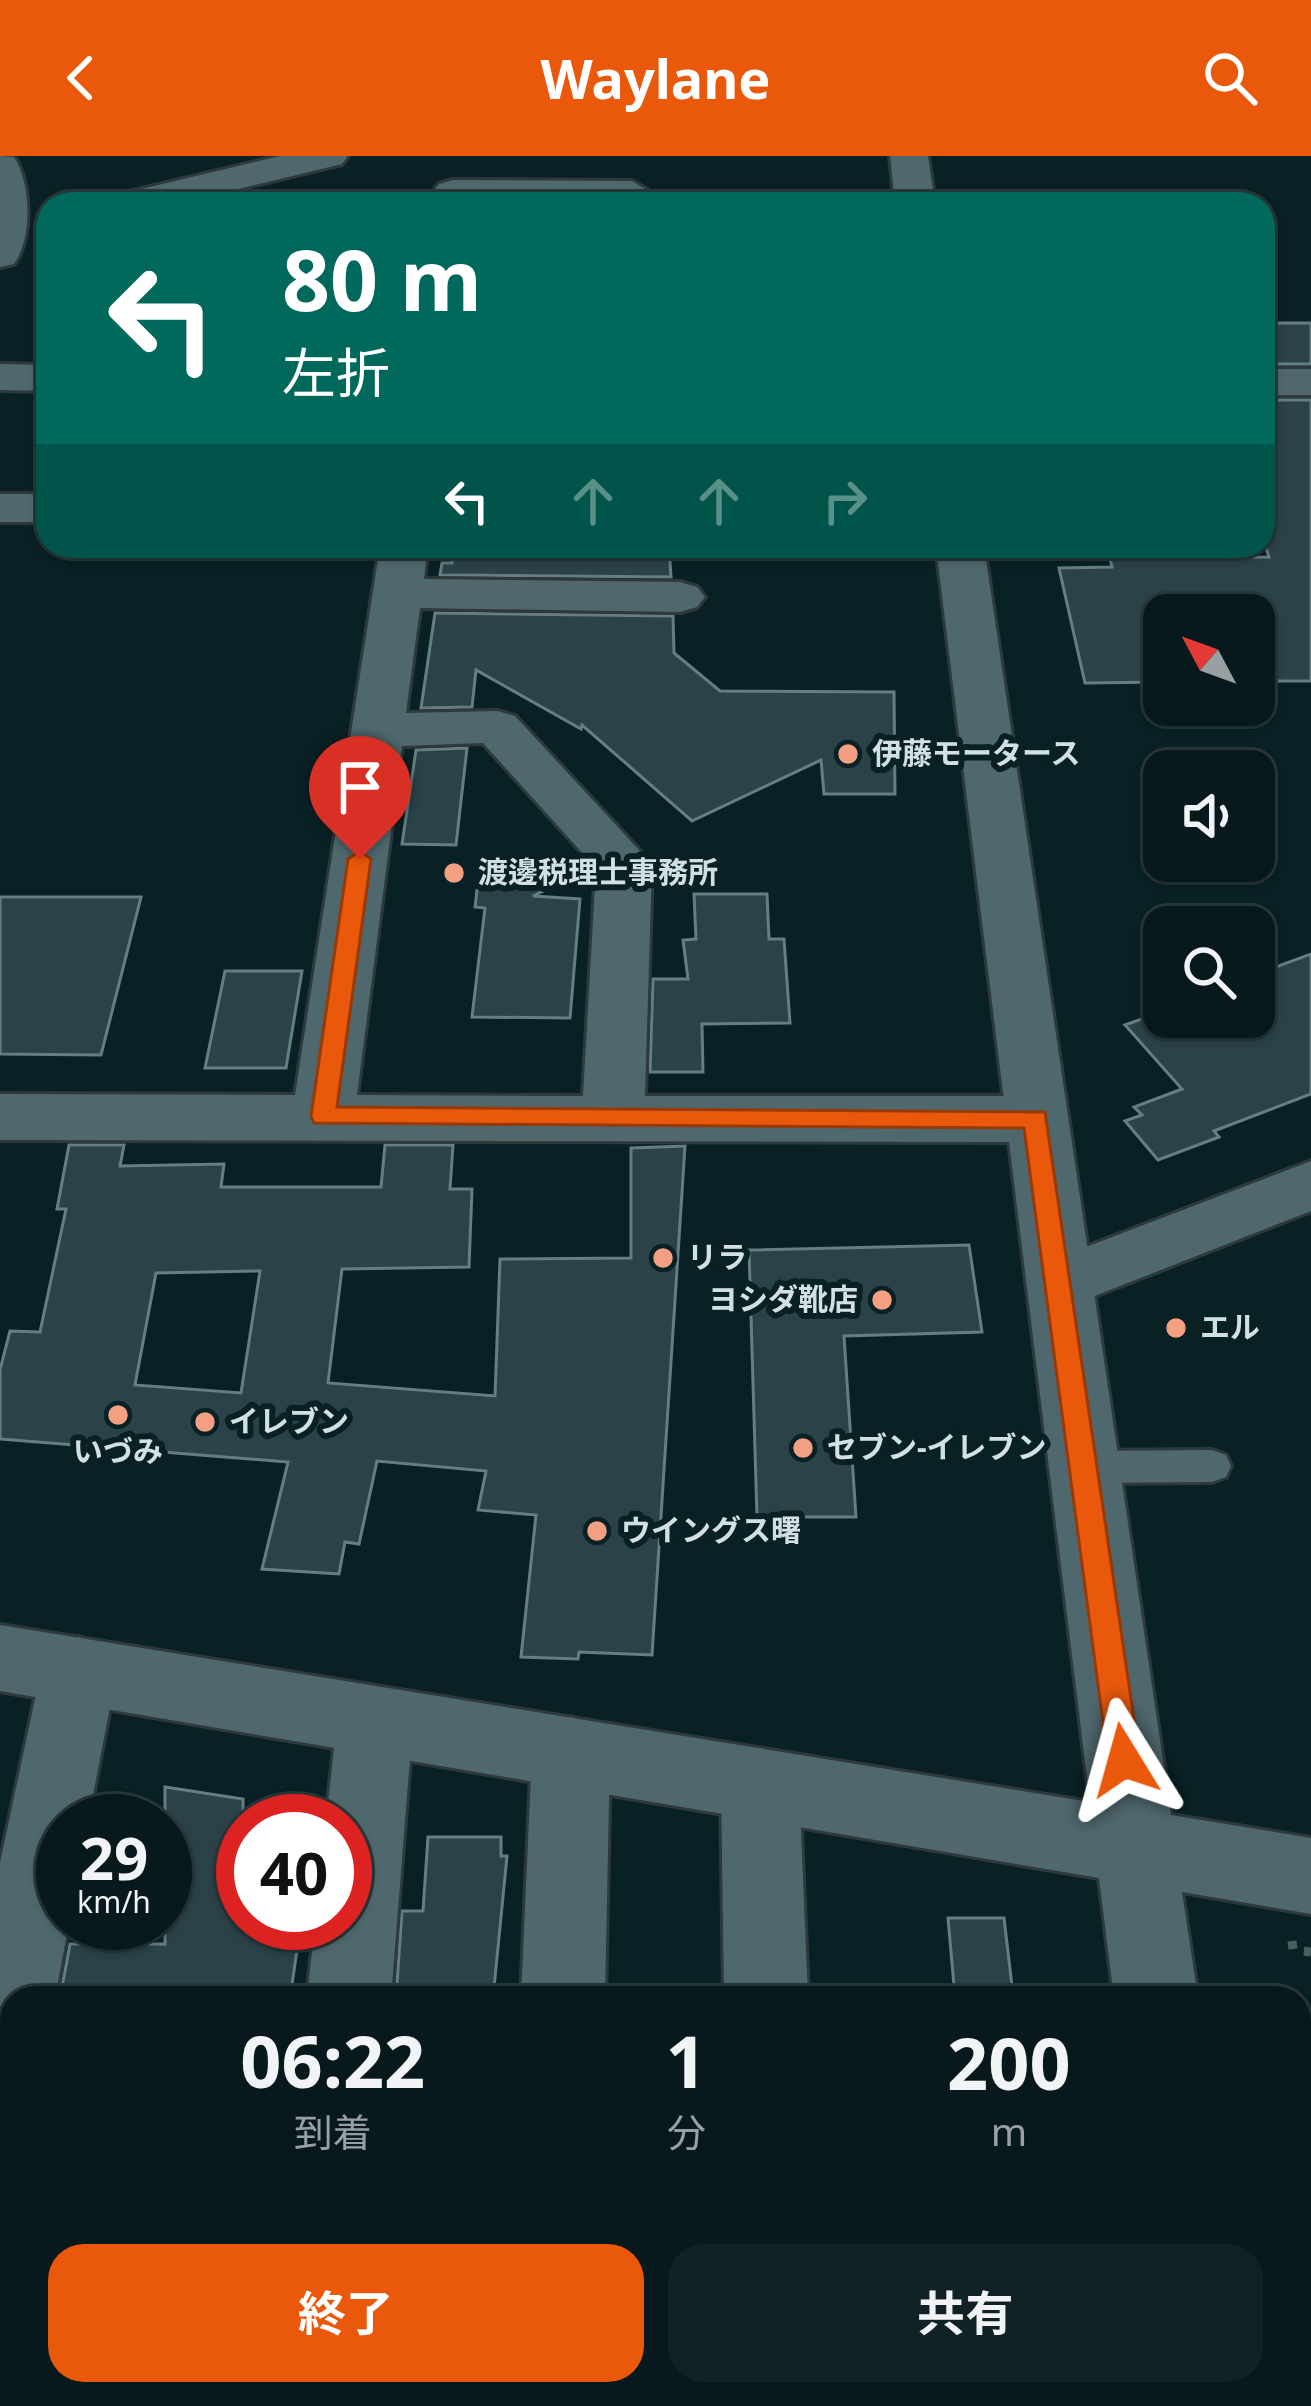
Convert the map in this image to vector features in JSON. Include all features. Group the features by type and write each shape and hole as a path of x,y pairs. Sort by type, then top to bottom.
{"street":[{"path":"177,192 329,156"},
{"path":"909,156 914,192"},
{"path":"0,165 2,237 36,224"},
{"path":"455,184 597,192"},
{"path":"0,377 36,377"},
{"path":"1275,382 1311,382"},
{"path":"0,508 36,508"},
{"path":"962,558 1154,1986"},
{"path":"323,1116 400,570 680,597"},
{"path":"378,730 497,727 624,864 613,1118"},
{"path":"0,1117 1036,1119"},
{"path":"1059,1284 1311,1185"},
{"path":"0,1658 1135,1847 1302,1913"},
{"path":"16,1986 79,1671"},
{"path":"350,1986 375,1720"},
{"path":"563,1986 571,1754"},
{"path":"760,1784 766,1986"}],"lane":[{"path":"1084,1467 1212,1466"}],"path":[{"path":"1302,1913 1311,1952"}],"building":[{"path":"1275,323 1311,323 1311,364 1275,364"},
{"path":"1275,400 1311,400 1311,681 1275,681 1275,594 1143,594 1143,682 1085,683 1059,568 1112,567 1110,559 1275,558"},
{"path":"453,558 670,558 671,577 440,575 442,563 452,563"},
{"path":"435,613 673,616 674,653 720,691 894,692 895,794 824,794 821,760 692,821 582,725 581,729 476,670 472,707 421,708"},
{"path":"467,748 456,845 402,844 416,750"},
{"path":"481,857 581,858 591,869 533,896 580,899 570,1018 472,1017 485,908 475,907"},
{"path":"694,894 767,894 769,939 784,939 790,1023 702,1024 703,1072 650,1072 653,979 688,979 683,940 696,939"},
{"path":"0,897 141,897 101,1055 0,1054"},
{"path":"1311,954 1311,1094 1214,1131 1219,1137 1158,1160 1125,1121 1142,1115 1134,1107 1182,1089 1125,1025 1143,1019 1143,1038 1275,1038 1275,967"},
{"path":"225,971 302,971 286,1068 205,1068"},
{"path":"69,1145 124,1145 120,1166 224,1164 221,1187 381,1187 385,1145 453,1145 450,1189 472,1189 469,1267 342,1269 328,1383 495,1396 500,1259 631,1258 631,1148 685,1146 652,1655 579,1652 578,1659 521,1657 536,1515 478,1510 486,1471 377,1461 359,1544 345,1542 339,1574 262,1569 288,1462 0,1439 0,1370 10,1331 40,1332 66,1209 57,1209","holes":["260,1271 241,1393 135,1385 156,1273"]},
{"path":"969,1245 982,1332 844,1336 856,1517 757,1517 749,1250"},
{"path":"165,1787 216,1795 216,1950 297,1950 292,1986 62,1986 69,1950 192,1950 192,1794 165,1794"},
{"path":"428,1837 501,1837 501,1856 507,1856 494,1986 397,1986 402,1911 423,1911"},
{"path":"948,1918 1004,1918 1012,1986 954,1986"}],"place":[{"name":"伊藤モータース","path":"848,754"},
{"name":"渡邊税理士事務所","path":"454,873"},
{"name":"リラ","path":"663,1258"},
{"name":"ヨシダ靴店","path":"882,1300"},
{"name":"エル","path":"1176,1328"},
{"name":"いづみ","path":"118,1415"},
{"name":"イレブン","path":"205,1422"},
{"name":"セブン-イレブン","path":"803,1448"},
{"name":"ウイングス曙","path":"597,1531"}],"route":[{"path":"360,859 323,1116 1036,1119 1124,1760"}]}
